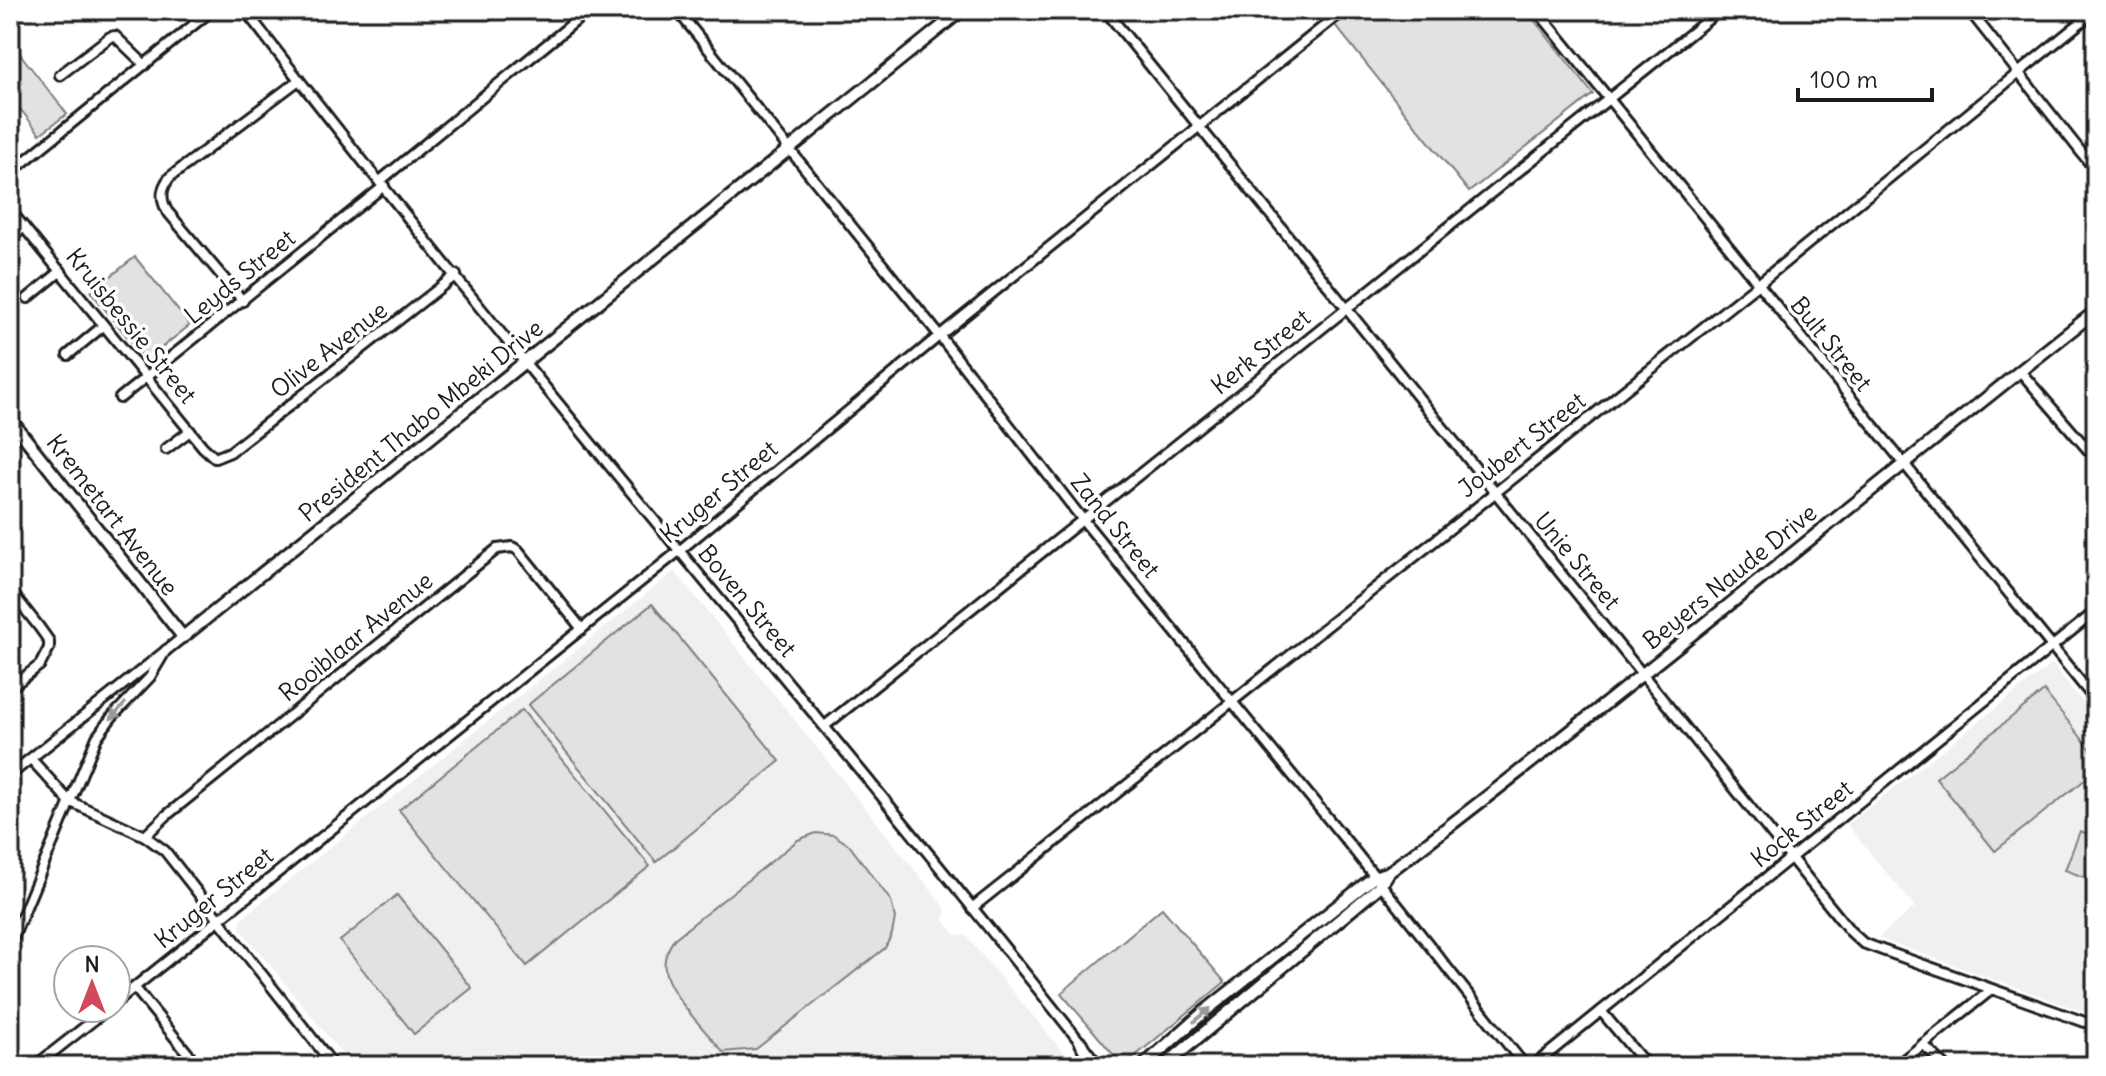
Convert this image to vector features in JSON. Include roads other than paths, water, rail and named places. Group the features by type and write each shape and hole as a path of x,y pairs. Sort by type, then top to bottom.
{"street":[{"path":"10,173 212,10"},
{"name":"Boven Street","path":"245,10 526,362 679,551 826,725 1099,1066"},
{"name":"Leyds Street","path":"120,398 243,301 589,10"},
{"name":"Zand Street","path":"677,10 1083,520 1232,700 1525,1066"},
{"name":"President Thabo Mbeki Drive","path":"10,945 97,737 150,677 166,650 962,10"},
{"name":"Unie Street","path":"1105,10 1850,931 1863,943 2096,1026"},
{"name":"Kruger Street","path":"132,990 679,551 939,336 1344,10"},
{"name":"Bult Street","path":"1537,10 2096,701"},
{"name":"Kerk Street","path":"826,725 1720,10"},
{"path":"1969,10 2096,171"},
{"name":"Joubert Street","path":"972,908 1757,285 2096,10"},
{"path":"60,75 115,36 145,65"},
{"path":"243,301 167,211 162,201 162,190 179,169 299,80"},
{"name":"Kruisbessie Street","path":"10,210 208,453 215,458 226,455"},
{"path":"10,239 24,227"},
{"path":"28,298 61,271"},
{"name":"Olive Avenue","path":"226,455 456,275"},
{"name":"Beyers Naude Drive","path":"1143,1066 1204,1012 1548,752 1902,463 2096,311"},
{"path":"68,355 103,326"},
{"path":"2020,371 2089,451"},
{"name":"Kremetart Avenue","path":"10,419 183,637"},
{"path":"166,449 190,431"},
{"name":"Rooiblaar Avenue","path":"145,836 497,549 512,547 518,550 582,629"},
{"path":"10,590 49,641 48,652 40,665 10,688"},
{"name":"Kock Street","path":"1533,1066 2096,611"},
{"path":"10,775 166,650"},
{"path":"31,759 69,801 145,836 165,851 334,1066"},
{"name":"Beyers Naude Drive","path":"1164,1066 1377,881"},
{"path":"135,988 198,1066"},
{"path":"1896,1066 1991,990"},
{"path":"1601,1011 1647,1066"},
{"path":"40,1065 90,1024"},
{"path":"1081,1043 1092,1066"},
{"path":"1923,1044 1945,1066"}]}
